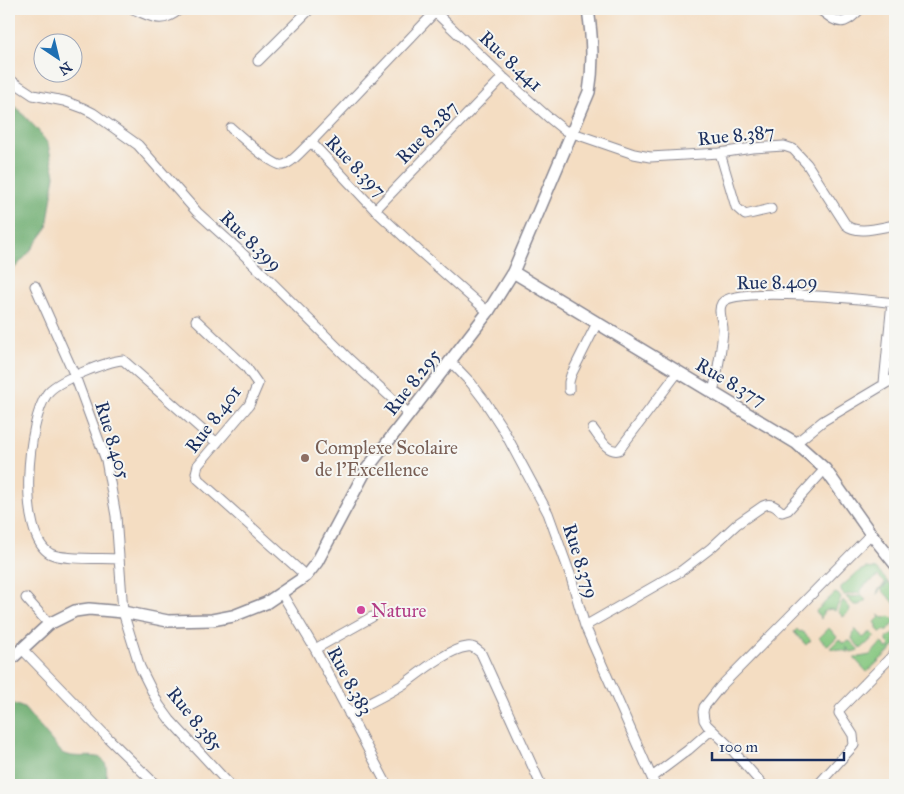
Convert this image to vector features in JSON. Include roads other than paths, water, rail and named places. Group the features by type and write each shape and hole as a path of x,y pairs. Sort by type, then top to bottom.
{"street":[{"path":"134,9 157,19 172,16 180,9"},
{"path":"258,61 310,9"},
{"name":"Rue 8.295","path":"9,661 50,624 75,611 89,609 123,612 168,621 212,620 248,611 266,604 306,576 317,562 366,470 488,312 513,272 584,105 591,80 592,54 588,9"},
{"path":"819,9 834,21 840,22 846,22 860,9"},
{"name":"Rue 8.441","path":"435,10 503,78 556,124 564,130 572,132"},
{"name":"Rue 8.397","path":"435,10 311,142 375,210 488,312"},
{"name":"Rue 8.287","path":"375,210 503,78"},
{"name":"Rue 8.399","path":"9,80 33,95 64,101 93,113 138,145 197,212 239,250 348,358 409,414"},
{"path":"231,128 279,165 285,165 311,142"},
{"name":"Rue 8.387","path":"572,132 634,154 650,157 720,153 784,146 793,149 814,173 850,229 857,230 895,225"},
{"path":"720,153 738,211 745,214 771,209"},
{"name":"Rue 8.377","path":"513,272 796,443 825,469 871,534 895,564"},
{"name":"Rue 8.405","path":"35,286 75,376 106,460 116,516 123,612"},
{"name":"Rue 8.409","path":"713,393 723,328 720,306 728,298 745,295 804,295 894,302"},
{"path":"884,383 894,302"},
{"name":"Rue 8.401","path":"196,320 246,367 258,384 249,405 198,465 196,473 198,479 306,576"},
{"path":"569,390 571,375 597,323"},
{"path":"119,559 62,556 51,554 44,548 32,518 28,480 30,458 40,406 47,392 57,384 75,376 103,365 123,360 217,443"},
{"name":"Rue 8.379","path":"450,361 484,400 503,430 548,513 570,574 585,626 653,781"},
{"path":"592,429 609,449 620,450 678,372"},
{"path":"796,443 823,421 895,378"},
{"path":"585,626 681,571 712,548 737,524 763,506 767,504 772,505 782,512 788,510 825,469"},
{"path":"763,785 726,743 711,730 704,720 703,712 708,700 871,534"},
{"name":"Rue 8.383","path":"282,594 315,649 387,785"},
{"path":"26,598 50,624"},
{"name":"Rue 8.385","path":"123,612 140,667 159,706 230,785"},
{"path":"315,649 372,617"},
{"path":"349,714 406,682 450,654 465,647 473,647 481,653 542,785"},
{"path":"22,649 156,785"},
{"path":"818,785 854,745 853,735 839,714 840,709 895,653"},
{"path":"653,781 711,730"}],"place":[{"name":"Complexe Scolaire de l'Excellence","path":"305,458"},
{"name":"Nature","path":"361,610"}]}
